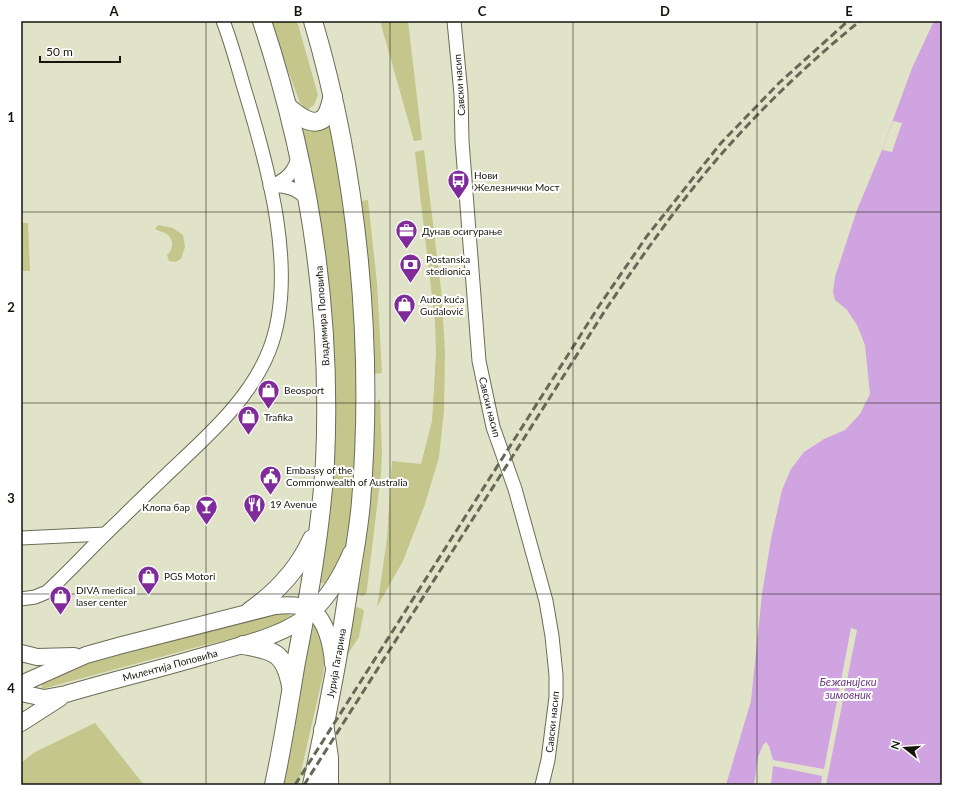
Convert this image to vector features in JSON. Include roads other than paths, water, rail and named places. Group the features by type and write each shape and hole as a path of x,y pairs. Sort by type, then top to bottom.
{"main road":[{"name":"Владимира Поповића","path":"262,21 288,107 299,155 318,256 325,352 326,431 319,522 308,612"},
{"path":"313,21 333,96 344,152 351,194 363,316 365,420 362,491 356,540"},
{"path":"288,107 303,119 309,122 318,122 328,113 333,96"},
{"path":"250,611 275,592 296,568 309,545 319,522"},
{"name":"Јурија Гагарина","path":"312,785 334,679 356,540"},
{"path":"274,785 308,612"},
{"path":"243,646 264,649 276,654 284,663 288,671 292,689"},
{"path":"324,730 328,758 328,785"}],"street":[{"path":"21,599 35,597 47,592 104,534 210,434 245,393 256,377 269,352 279,316 282,293 280,246 272,186 231,43 223,21"},
{"name":"Савски насип","path":"454,21 461,94 463,149 479,361 493,426 516,489 546,601 556,674 548,760 542,785"},
{"path":"272,186 283,181 289,176 296,166 299,155"},
{"path":"272,186 288,186 297,190 308,200"},
{"path":"21,538 104,534"},
{"name":"Милентија Поповића","path":"21,693 44,698 66,694 243,646 282,630 308,612 329,591 341,575 356,540"},
{"path":"21,684 86,655 250,611 287,605 308,612 324,626 332,646 334,679"},
{"path":"21,653 37,657 86,655"},
{"path":"21,722 66,694"}],"water":[{"name":"Бежанијски зимовник","path":"934,21 942,21 942,785 726,785 751,701 762,594 771,539 782,490 791,469 804,452 824,439 845,430 860,414 870,394 865,345 857,325 847,310 835,300 833,292 835,277 857,210 882,150 912,68"}],"railway":[{"path":"295,785 599,306 647,236 721,143 779,83 848,21"},
{"path":"304,785 606,309 684,199 729,145 765,107 802,71 860,21"}],"place":[{"name":"Нови Железнички Мост","path":"459,200"},
{"name":"Дунав осигурање","path":"406,250"},
{"name":"Postanska stedionica","path":"410,284"},
{"name":"Auto kuća Gudalović","path":"405,324"},
{"name":"Beosport","path":"268,410"},
{"name":"Trafika","path":"249,436"},
{"name":"Embassy of the Commonwealth of Australia","path":"270,496"},
{"name":"19 Avenue","path":"254,524"},
{"name":"Клопа бар","path":"206,526"},
{"name":"PGS Motori","path":"149,596"},
{"name":"DIVA medical laser center","path":"61,616"}]}
